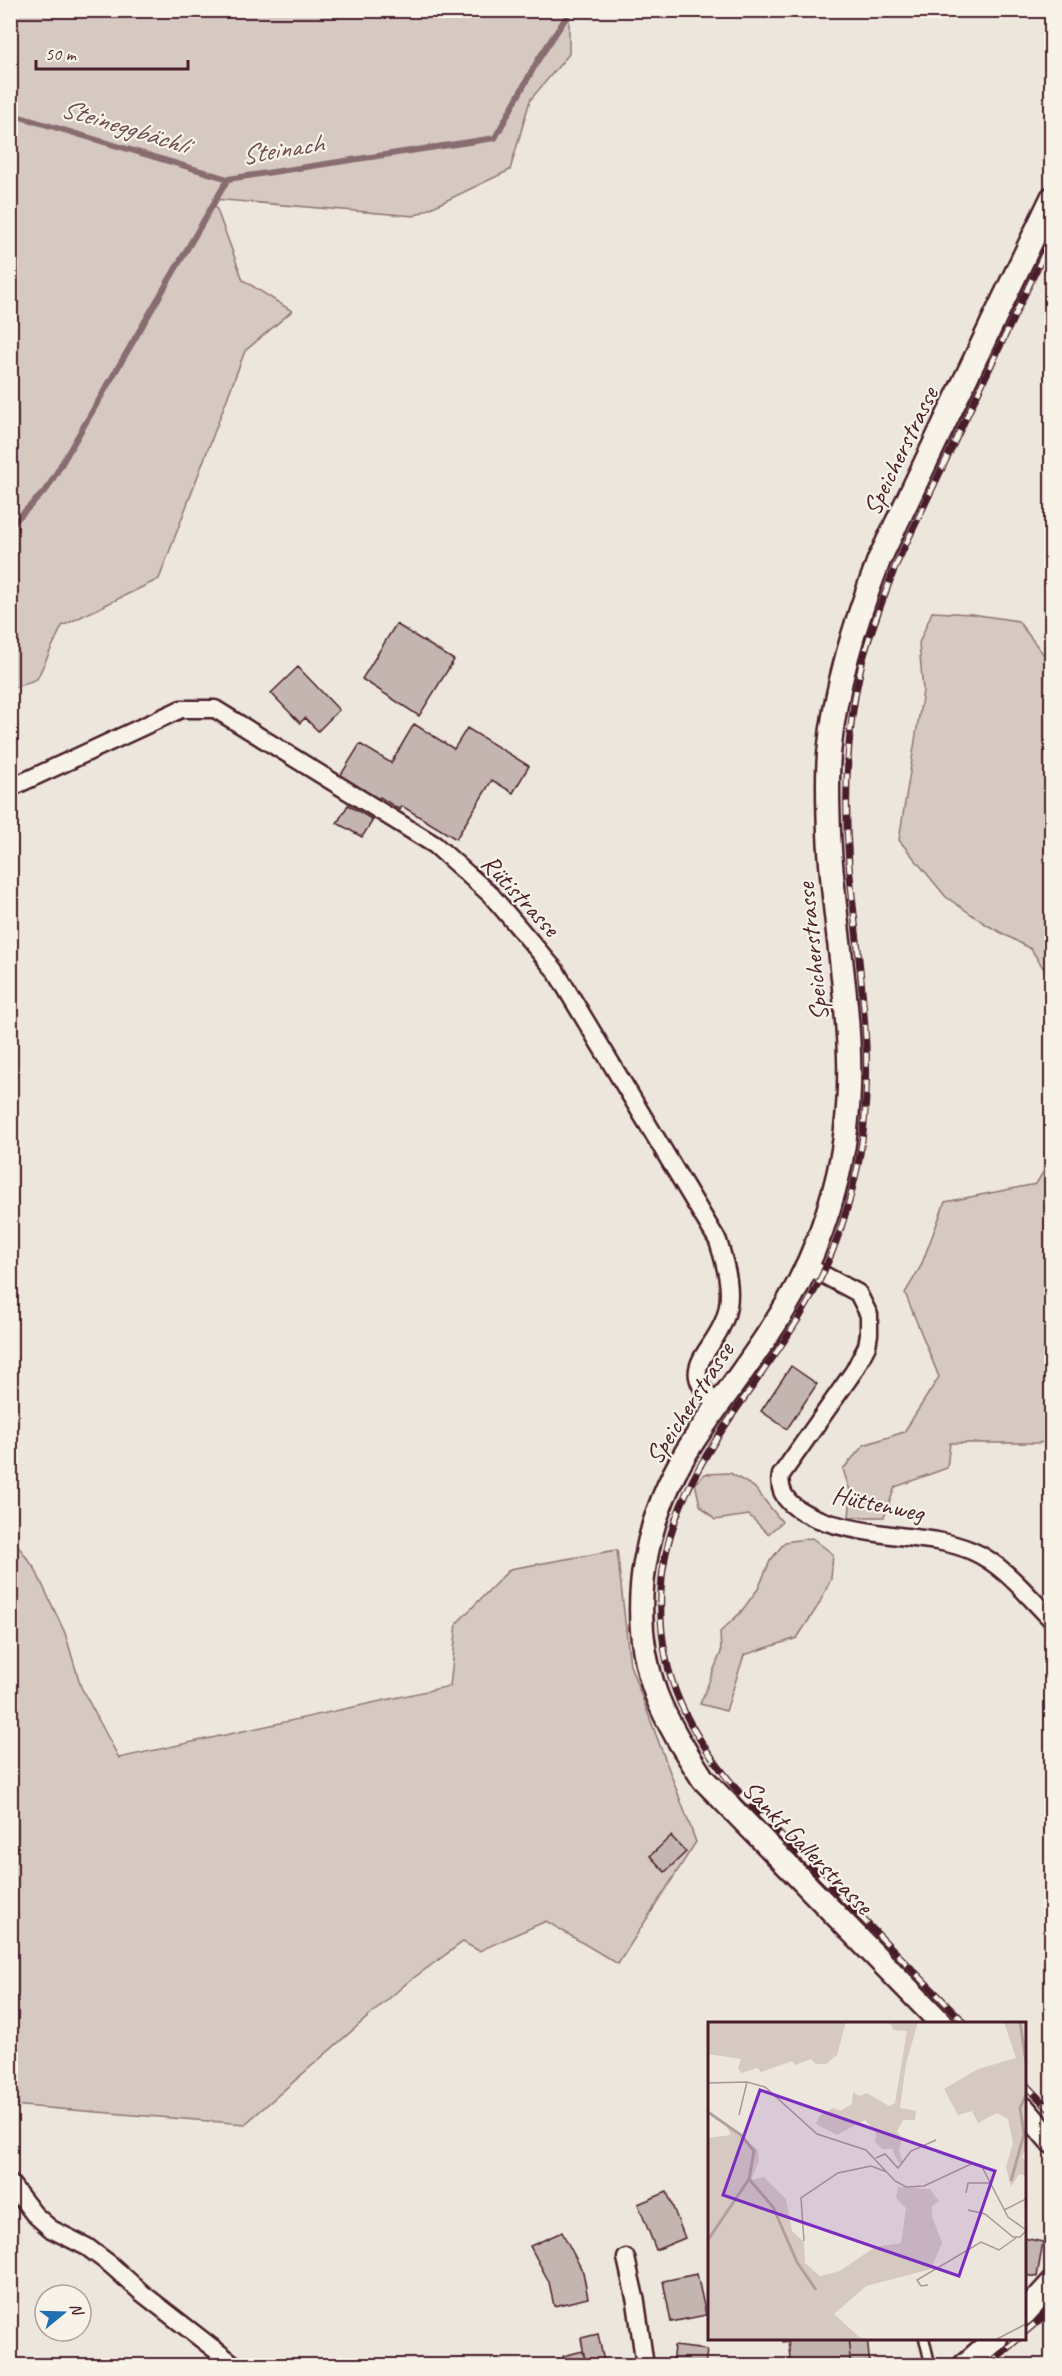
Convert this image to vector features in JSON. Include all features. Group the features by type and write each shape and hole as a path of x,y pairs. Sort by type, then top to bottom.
{"main road":[{"name":"Speicherstrasse","path":"656,1693 646,1659 642,1623 643,1582 651,1531 660,1503 693,1442 768,1335 807,1266 824,1227 845,1144 849,1107 849,1029 828,797 829,755 846,657 879,560 1052,198"},
{"name":"Sankt Gallerstrasse","path":"656,1693 674,1733 703,1779 940,2022"},
{"path":"1026,2111 1052,2142"},
{"path":"1026,2312 1052,2283"},
{"path":"964,2366 994,2340"}],"street":[{"name":"Rütistrasse","path":"10,788 181,709 215,709 435,845 490,895 555,970 718,1241 728,1272 729,1297 725,1318 699,1363 698,1383 719,1405"},
{"name":"Hüttenweg","path":"807,1266 858,1293 869,1315 869,1334 867,1346 854,1371 781,1475 779,1482 783,1495 795,1507 850,1529 948,1543 982,1555 1052,1620"},
{"path":"10,2183 34,2214 51,2229 87,2247 236,2366"},
{"path":"626,2258 636,2302 645,2366"}],"lane":[{"path":"924,2340 933,2366"}],"shaded area":[{"path":"11,10 569,11 569,54 530,100 510,170 414,216 213,199 243,280 292,311 245,351 159,579 62,626 37,679 11,689"},
{"path":"932,612 972,614 1018,621 1051,664 1051,980 1031,949 987,925 946,897 899,840 923,691 919,643"},
{"path":"1051,1159 1051,1438 1040,1443 950,1443 947,1468 895,1487 884,1517 849,1517 851,1494 843,1469 864,1445 904,1432 939,1377 905,1293 921,1266 945,1202 1036,1184"},
{"path":"730,1473 754,1487 782,1522 768,1534 749,1515 715,1520 700,1505 695,1483 705,1474"},
{"path":"10,1535 35,1569 65,1633 81,1687 119,1758 450,1686 457,1623 510,1569 617,1550 630,1665 696,1842 618,1964 546,1921 479,1951 463,1942 408,1982 245,2124 11,2105"},
{"path":"812,1538 833,1554 831,1579 818,1606 797,1638 744,1655 726,1711 700,1704 721,1652 720,1632 740,1613 758,1589 770,1561 785,1542"}],"building":[{"path":"396,624 454,660 419,716 362,679"},
{"path":"298,667 339,710 318,731 305,718 300,723 271,693"},
{"path":"414,724 454,749 467,728 529,766 513,793 492,780 456,839 402,806 400,810 380,797 377,801 339,778 360,744 391,763"},
{"path":"348,805 373,820 362,837 337,823"},
{"path":"791,1366 817,1384 787,1429 761,1411"},
{"path":"671,1836 686,1852 665,1872 650,1856"},
{"path":"667,2192 685,2238 656,2250 638,2204"},
{"path":"562,2232 583,2272 588,2298 554,2306 549,2282 530,2246"},
{"path":"1026,2238 1043,2242 1037,2277 1026,2275"},
{"path":"697,2274 706,2315 671,2322 663,2281"},
{"path":"598,2334 605,2366 586,2366 581,2338"},
{"path":"848,2340 851,2366 791,2366 788,2341"},
{"path":"848,2340 867,2340 870,2366 851,2366"},
{"path":"674,2346 707,2350 705,2366 672,2366"},
{"path":"583,2351 586,2366 565,2366 563,2356"}],"waterway":[{"name":"Steinach","path":"10,526 47,489 228,179 495,138 538,60 571,10"},
{"name":"Steineggbächli","path":"10,114 228,179"}],"railway":[{"path":"964,2022 744,1798 707,1751 680,1703 671,1678 661,1622 661,1591 666,1552 677,1515 693,1480 733,1414 799,1318 833,1251 845,1215 855,1178 866,1100 865,1021 849,864 847,815 849,740 861,667 872,629 895,567 1052,237"},
{"path":"1026,2085 1052,2112"},
{"path":"1026,2331 1052,2309"},
{"path":"987,2366 1017,2340"}]}
